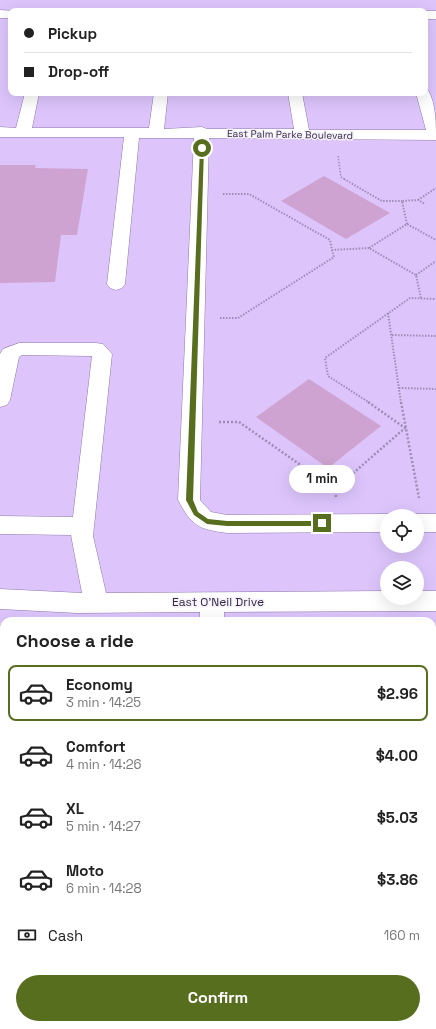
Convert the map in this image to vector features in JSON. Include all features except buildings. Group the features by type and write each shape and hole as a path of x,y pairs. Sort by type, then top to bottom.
{"street":[{"path":"23,132 31,96"},
{"path":"156,132 161,96"},
{"path":"296,96 302,134"},
{"path":"424,96 435,135"},
{"name":"East Palm Parke Boulevard","path":"0,132 202,132 335,135 435,135"},
{"path":"116,284 132,132"},
{"path":"202,132 190,500 196,514 207,521 227,524 380,523"},
{"path":"0,400 10,354 19,349 96,349 102,354 82,536 96,603"},
{"path":"0,525 83,526"},
{"name":"East O'Neil Drive","path":"0,598 96,603 212,612 257,612 436,601"}],"path":[{"path":"335,135 340,177 382,201 418,200 436,188"},
{"path":"196,319 238,318 334,257 330,240 248,194 200,194"},
{"path":"418,200 425,204"},
{"path":"402,201 407,224 436,240"},
{"path":"332,250 369,248 407,224"},
{"path":"369,248 416,275 421,298"},
{"path":"416,275 436,261"},
{"path":"405,428 328,376 325,358 410,298 436,299"},
{"path":"388,313 405,428 426,523"},
{"path":"392,335 436,336"},
{"path":"399,388 436,389"},
{"path":"192,423 239,422 335,489"},
{"path":"335,489 405,428"},
{"path":"335,489 338,523"}],"route":[{"path":"202,148 190,500 196,514 207,521 227,524 322,523"}]}
